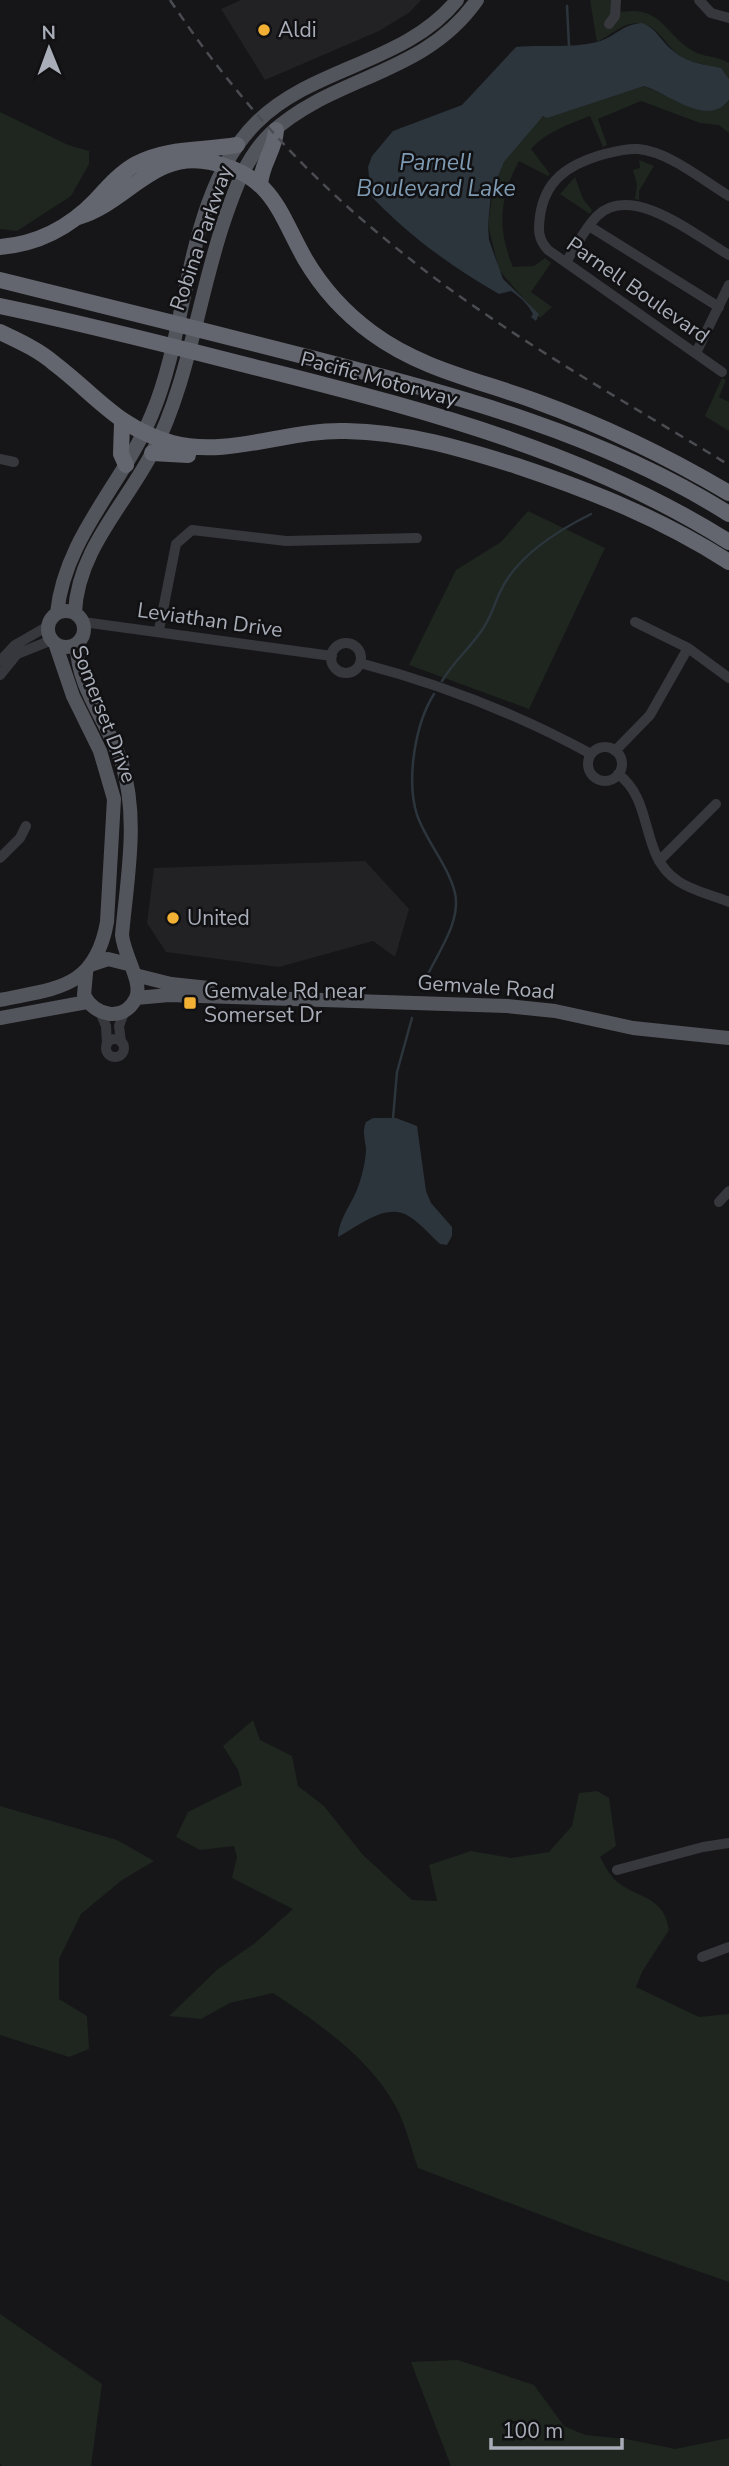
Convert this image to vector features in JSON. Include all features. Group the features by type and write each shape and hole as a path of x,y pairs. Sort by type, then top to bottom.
{"highway":[{"path":"261,186 265,149 275,144 276,130"},
{"path":"78,217 122,173 143,161 179,150 237,145"},
{"path":"0,247 46,236 78,217 98,211 150,171 167,163 199,160 225,167 261,186 281,207 306,259 326,288 355,319 391,346 432,366 538,402 619,435 729,493"},
{"name":"Pacific Motorway","path":"0,280 474,402 629,459 680,484 729,514"},
{"name":"Pacific Motorway","path":"0,306 345,390 500,435 568,460 656,501 729,542"},
{"path":"0,332 52,361 122,423 144,432 156,446 223,454 233,453 250,442 321,431 376,432 425,439 604,497 653,519 729,562"},
{"path":"122,423 121,454 126,465"}],"main road":[{"name":"Robina Parkway","path":"192,301 193,254 225,167 237,145 278,106 405,45 433,25 457,0"},
{"path":"276,130 289,119 416,57 453,28 477,0"},
{"name":"Robina Parkway","path":"156,446 192,301 241,175 265,149"},
{"name":"Robina Parkway","path":"144,432 173,375"},
{"name":"Somerset Drive","path":"87,1002 82,988 103,941 107,922 114,799 100,751 73,696 52,636 64,575 74,551 144,432"},
{"name":"Somerset Drive","path":"135,998 132,970 122,935 130,842 126,780 113,742 79,669 77,644 83,635 76,597 89,556 156,446"},
{"path":"57,613 66,610 79,617"},
{"name":"Somerset Drive","path":"52,636 67,647 77,644"},
{"path":"0,1000 63,987 108,959 132,970"},
{"name":"Gemvale Road","path":"132,970 171,984 279,998"},
{"name":"Gemvale Road","path":"135,998 169,995 537,1008 634,1028 729,1038"},
{"path":"0,1018 87,1002 100,1012 108,1014 125,1010 135,998"}],"street":[{"path":"609,24 615,16 615,0"},
{"path":"699,0 711,13 729,18"},
{"name":"Parnell Boulevard","path":"722,372 542,243 539,226 548,189 563,171 579,162 630,148 651,151 729,196"},
{"path":"566,262 589,226 606,210 633,203 645,207 729,255"},
{"path":"589,226 719,307"},
{"path":"696,353 729,285"},
{"path":"0,459 15,462"},
{"path":"159,630 176,544 192,530 286,541 417,538"},
{"name":"Leviathan Drive","path":"79,617 332,656"},
{"path":"635,622 688,648 729,678"},
{"path":"0,661 15,645 52,636"},
{"path":"0,675 23,650 52,636"},
{"name":"Leviathan Drive","path":"349,644 358,651 360,663 353,671 343,673 335,668 332,656 339,645 349,644"},
{"path":"615,751 650,715 688,648"},
{"name":"Leviathan Drive","path":"360,663 406,675 536,724 591,754"},
{"path":"603,747 615,751 621,763 618,774 610,780 597,779 589,769 591,754 603,747"},
{"path":"618,774 628,781 640,799 652,850 659,861 677,881 729,902"},
{"path":"659,861 716,804"},
{"path":"0,858 20,838 26,826"},
{"path":"100,1012 106,1026 109,1054 123,1058 119,1026 125,1010"},
{"path":"107,1044 114,1039 121,1042"},
{"path":"719,1202 729,1191"},
{"path":"617,1870 703,1847 729,1843"},
{"path":"702,1957 729,1947"}],"shaded area":[{"path":"241,0 421,0 410,12 379,31 265,80 221,9"},
{"path":"590,0 612,0 622,12 636,11 656,18 686,47 729,63 729,79 713,67 680,56 658,33 642,24 624,26 597,42"},
{"path":"644,86 696,109 726,104 729,100 729,133 719,125 700,123 641,101 598,119 607,145 603,147 590,116 558,129 537,143 531,149 550,174 548,176 519,161 507,188 503,227 504,240 513,267 534,266 545,258 551,263 531,292 552,307 540,318 499,270 488,225 494,182 504,162 539,118"},
{"path":"0,112 68,145 89,151 89,164 71,196 17,231 0,229"},
{"path":"639,160 654,166 639,191 639,200 635,199 637,185 633,170 640,168"},
{"path":"575,177 583,199 592,210 590,214 560,194"},
{"path":"722,378 726,380 719,397 729,402 729,431 705,416"},
{"path":"528,511 605,548 529,709 409,665 456,570 501,542"},
{"path":"365,861 409,909 395,957 373,941 279,967 166,952 147,923 154,868"},
{"path":"253,1720 260,1740 292,1756 298,1786 324,1806 363,1855 412,1900 437,1901 429,1865 471,1851 511,1858 549,1852 572,1826 579,1793 597,1791 609,1798 616,1846 600,1857 615,1880 662,1910 669,1930 642,1972 636,1987 699,2017 729,2014 729,2282 583,2231 418,2168 400,2114 372,2073 358,2057 325,2029 273,1993 230,2003 201,2019 169,2016 218,1969 255,1943 293,1909 232,1878 237,1857 234,1846 200,1850 176,1837 188,1812 242,1785 238,1770 223,1746"},
{"path":"0,1806 117,1840 154,1861 122,1880 81,1914 59,1959 59,1999 87,2016 89,2049 69,2057 0,2035"},
{"path":"0,2314 102,2384 91,2466 2,2466 0,2463"},
{"path":"458,2360 534,2385 564,2426 585,2435 626,2439 675,2449 729,2438 729,2466 451,2466 411,2362"}],"water":[{"name":"Parnell Boulevard Lake","path":"642,23 683,58 721,68 729,79 729,100 720,108 699,110 644,86 547,118 543,116 504,162 491,193 488,225 489,240 503,279 539,314 536,321 531,317 533,314 529,307 518,296 511,291 499,294 448,262 400,224 371,196 368,167 372,156 393,131 462,105 516,47 587,44 603,40 628,26"},
{"path":"373,1118 396,1118 417,1126 426,1191 431,1203 452,1227 452,1236 447,1245 440,1244 410,1217 392,1212 373,1217 338,1237 362,1173 366,1153 366,1122"}],"waterway":[{"path":"567,6 569,46"},
{"path":"442,681 486,624 514,570 544,542 591,514"},
{"path":"421,989 445,942 456,905 452,883 417,815 412,786 417,736 434,694"},
{"path":"393,1118 397,1072 412,1018"}],"railway":[{"path":"170,0 245,101 301,163 395,247 434,278 516,335 729,465"}],"place":[{"name":"Aldi","path":"264,30"},
{"name":"United","path":"173,918"},
{"name":"Gemvale Rd near Somerset Dr","path":"190,1003"}]}
